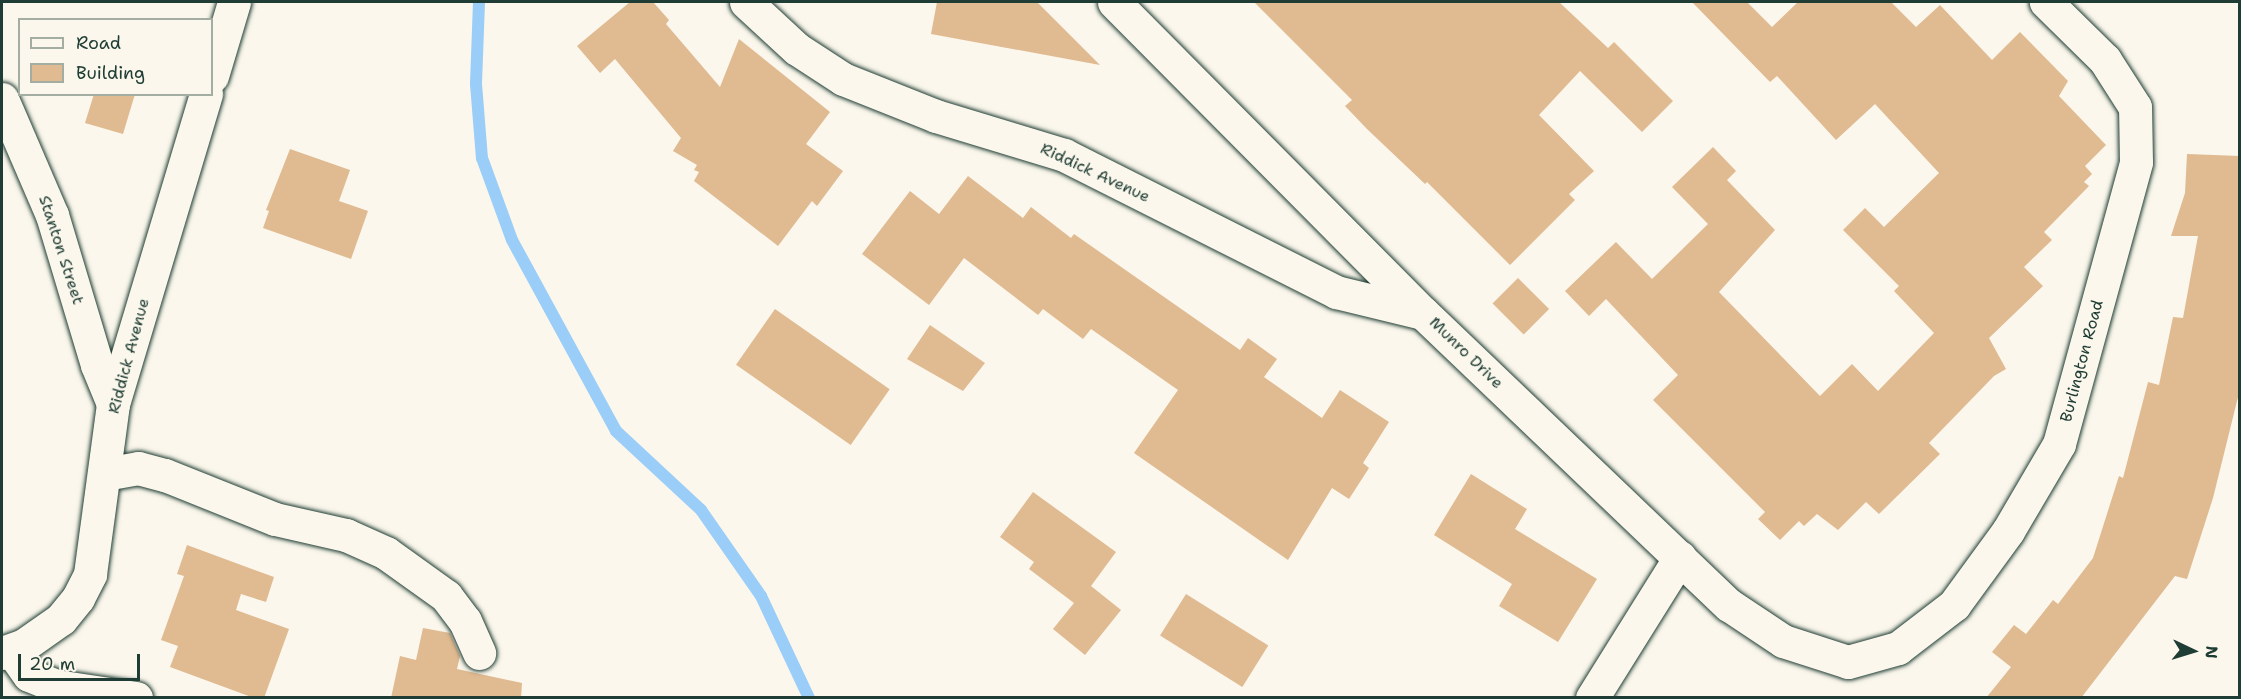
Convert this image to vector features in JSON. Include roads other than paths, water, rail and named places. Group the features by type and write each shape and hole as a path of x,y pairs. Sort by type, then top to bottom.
{"street":[{"path":"213,73 234,2"},
{"name":"Riddick Avenue","path":"746,2 798,49 843,79 891,100 1064,155 1336,292 1423,313"},
{"name":"Munro Drive","path":"1114,2 1423,313 1729,605 1783,641 1848,662"},
{"name":"Burlington Road","path":"1848,662 1898,648 1954,605 2008,531 2059,444 2136,162 2135,107 2105,60 2046,2"},
{"name":"Riddick Avenue","path":"7,652 61,619 78,598 90,574 113,404 205,96"},
{"name":"Stanton Street","path":"2,99 52,214 97,365 113,404"},
{"path":"105,474 138,468 165,475 275,519 346,536 386,553 446,596 465,621 479,653"},
{"path":"1592,698 1680,557"},
{"path":"7,652 29,675 56,686 136,698"}],"waterway":[{"path":"479,2 476,84 482,158 512,240 616,431 701,510 761,596 809,698"}]}
